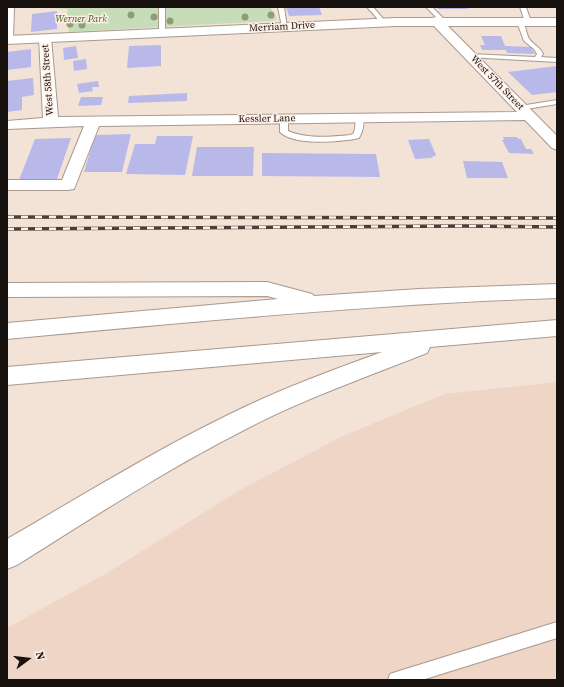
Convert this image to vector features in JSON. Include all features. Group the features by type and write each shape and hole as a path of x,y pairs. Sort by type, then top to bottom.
{"main road":[{"name":"Merriam Drive","path":"9,40 162,32 440,21 557,22"},
{"path":"7,290 267,289 322,303"},
{"path":"7,331 322,303 466,293 557,291"},
{"path":"7,376 557,328"},
{"path":"7,555 131,481 216,433 270,406 444,338"}],"street":[{"name":"West 57th Street","path":"440,21 470,56 557,145"},
{"name":"West 58th Street","path":"46,38 52,122"},
{"name":"Kessler Lane","path":"7,125 52,122 359,118 524,112"},
{"path":"7,185 68,185 93,121"}],"lane":[{"path":"9,40 11,7"},
{"path":"162,7 162,32"},
{"path":"281,7 285,27"},
{"path":"370,7 384,23"},
{"path":"428,7 440,21"},
{"path":"523,7 528,41 537,48 540,54 537,59"},
{"path":"470,56 557,60"},
{"path":"524,112 557,102"},
{"path":"284,119 284,132 290,136 306,138 345,138 356,136 359,129 359,118"},
{"path":"396,680 557,630"}],"shaded area":[{"path":"557,382 557,680 7,680 7,628 107,573 240,490 343,436 445,394"}],"green space":[{"name":"Werner Park","path":"30,7 270,7 277,19 271,21 69,32 67,9"}],"building":[{"path":"286,7 319,7 322,15 289,16"},
{"path":"437,7 466,7 468,9 438,9"},
{"path":"57,11 57,29 31,32 32,14"},
{"path":"481,36 501,36 505,46 531,47 535,54 507,53 506,50 482,50 480,45 485,45"},
{"path":"161,45 161,66 127,68 129,46"},
{"path":"76,46 78,58 64,60 63,48"},
{"path":"31,49 31,67 7,70 7,52"},
{"path":"86,59 87,69 74,71 73,61"},
{"path":"557,66 557,92 532,95 508,72"},
{"path":"33,78 34,95 22,97 22,110 7,112 7,81"},
{"path":"98,81 99,87 92,87 93,91 79,93 77,84"},
{"path":"187,93 187,101 128,103 129,96"},
{"path":"81,97 103,97 101,105 78,106"},
{"path":"131,134 122,172 84,172 95,135"},
{"path":"157,136 193,136 185,175 126,174 135,144 155,144"},
{"path":"503,137 517,137 521,139 526,149 531,149 534,154 509,153 502,140 504,140"},
{"path":"71,138 57,179 19,180 35,139"},
{"path":"429,139 436,155 431,158 415,159 408,140"},
{"path":"197,147 254,147 253,176 192,176"},
{"path":"262,153 376,154 380,177 262,176"},
{"path":"463,161 502,162 508,178 467,178"}],"railway":[{"path":"7,217 557,218"},
{"path":"7,229 465,226 557,227"}]}
